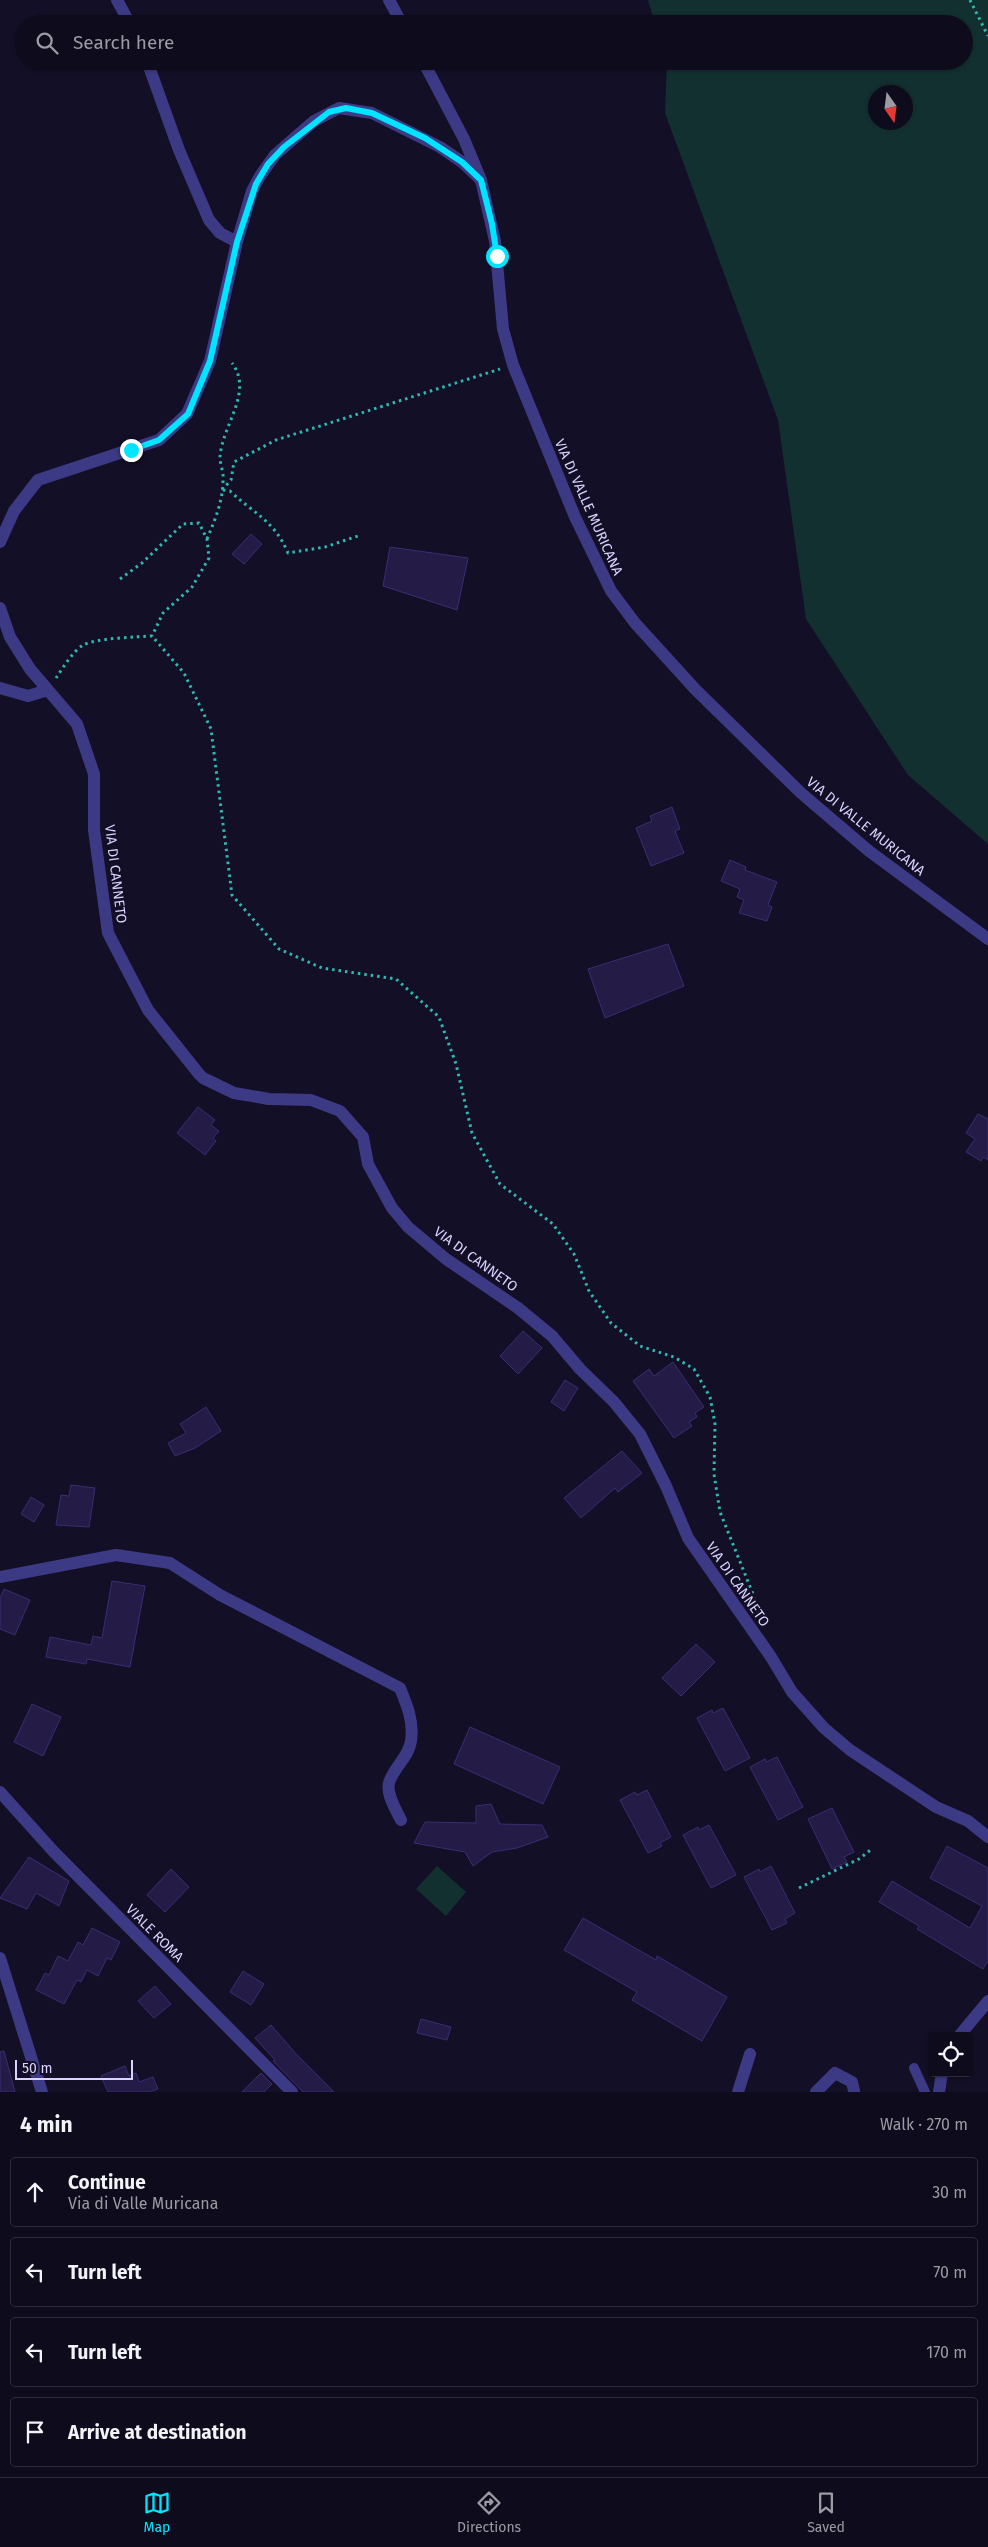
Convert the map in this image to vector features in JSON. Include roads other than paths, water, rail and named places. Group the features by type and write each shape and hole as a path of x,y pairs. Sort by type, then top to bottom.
{"street":[{"path":"117,0 125,15"},
{"path":"389,0 397,15"},
{"path":"150,70 179,150 209,220 220,233 237,242"},
{"name":"VIA DI VALLE MURICANA","path":"428,70 460,131 481,180 495,241 502,323 513,365 593,556 611,591 635,623 695,689 818,808 869,850 988,939"},
{"path":"0,542 14,511 38,480 159,440 188,414 210,361 237,242 252,191 268,164 301,132 334,109 346,108 366,111 396,123 452,155 481,180"},
{"name":"VIA DI CANNETO","path":"0,608 10,637 30,669 77,724 94,774 94,830 108,933 148,1010 199,1074 203,1078 234,1093 269,1099 310,1100 340,1111 362,1137 368,1164 392,1208 408,1226 446,1259 518,1308 552,1336 580,1369 614,1402 640,1434 666,1486 688,1538 772,1657 792,1692 818,1721 850,1750 936,1807 968,1822 988,1837"},
{"path":"0,688 28,696 48,690"},
{"path":"0,1577 116,1555 170,1563 220,1595 400,1688 411,1716 411,1742 389,1783 390,1797 401,1820"},
{"name":"VIALE ROMA","path":"0,1792 54,1852 292,2092"},
{"path":"0,1958 42,2092"},
{"path":"962,2032 988,2001"},
{"path":"738,2092 750,2054"},
{"path":"816,2092 835,2073 852,2082 854,2090"},
{"path":"939,2092 941,2077"}],"lane":[{"path":"914,2068 925,2092"}]}
